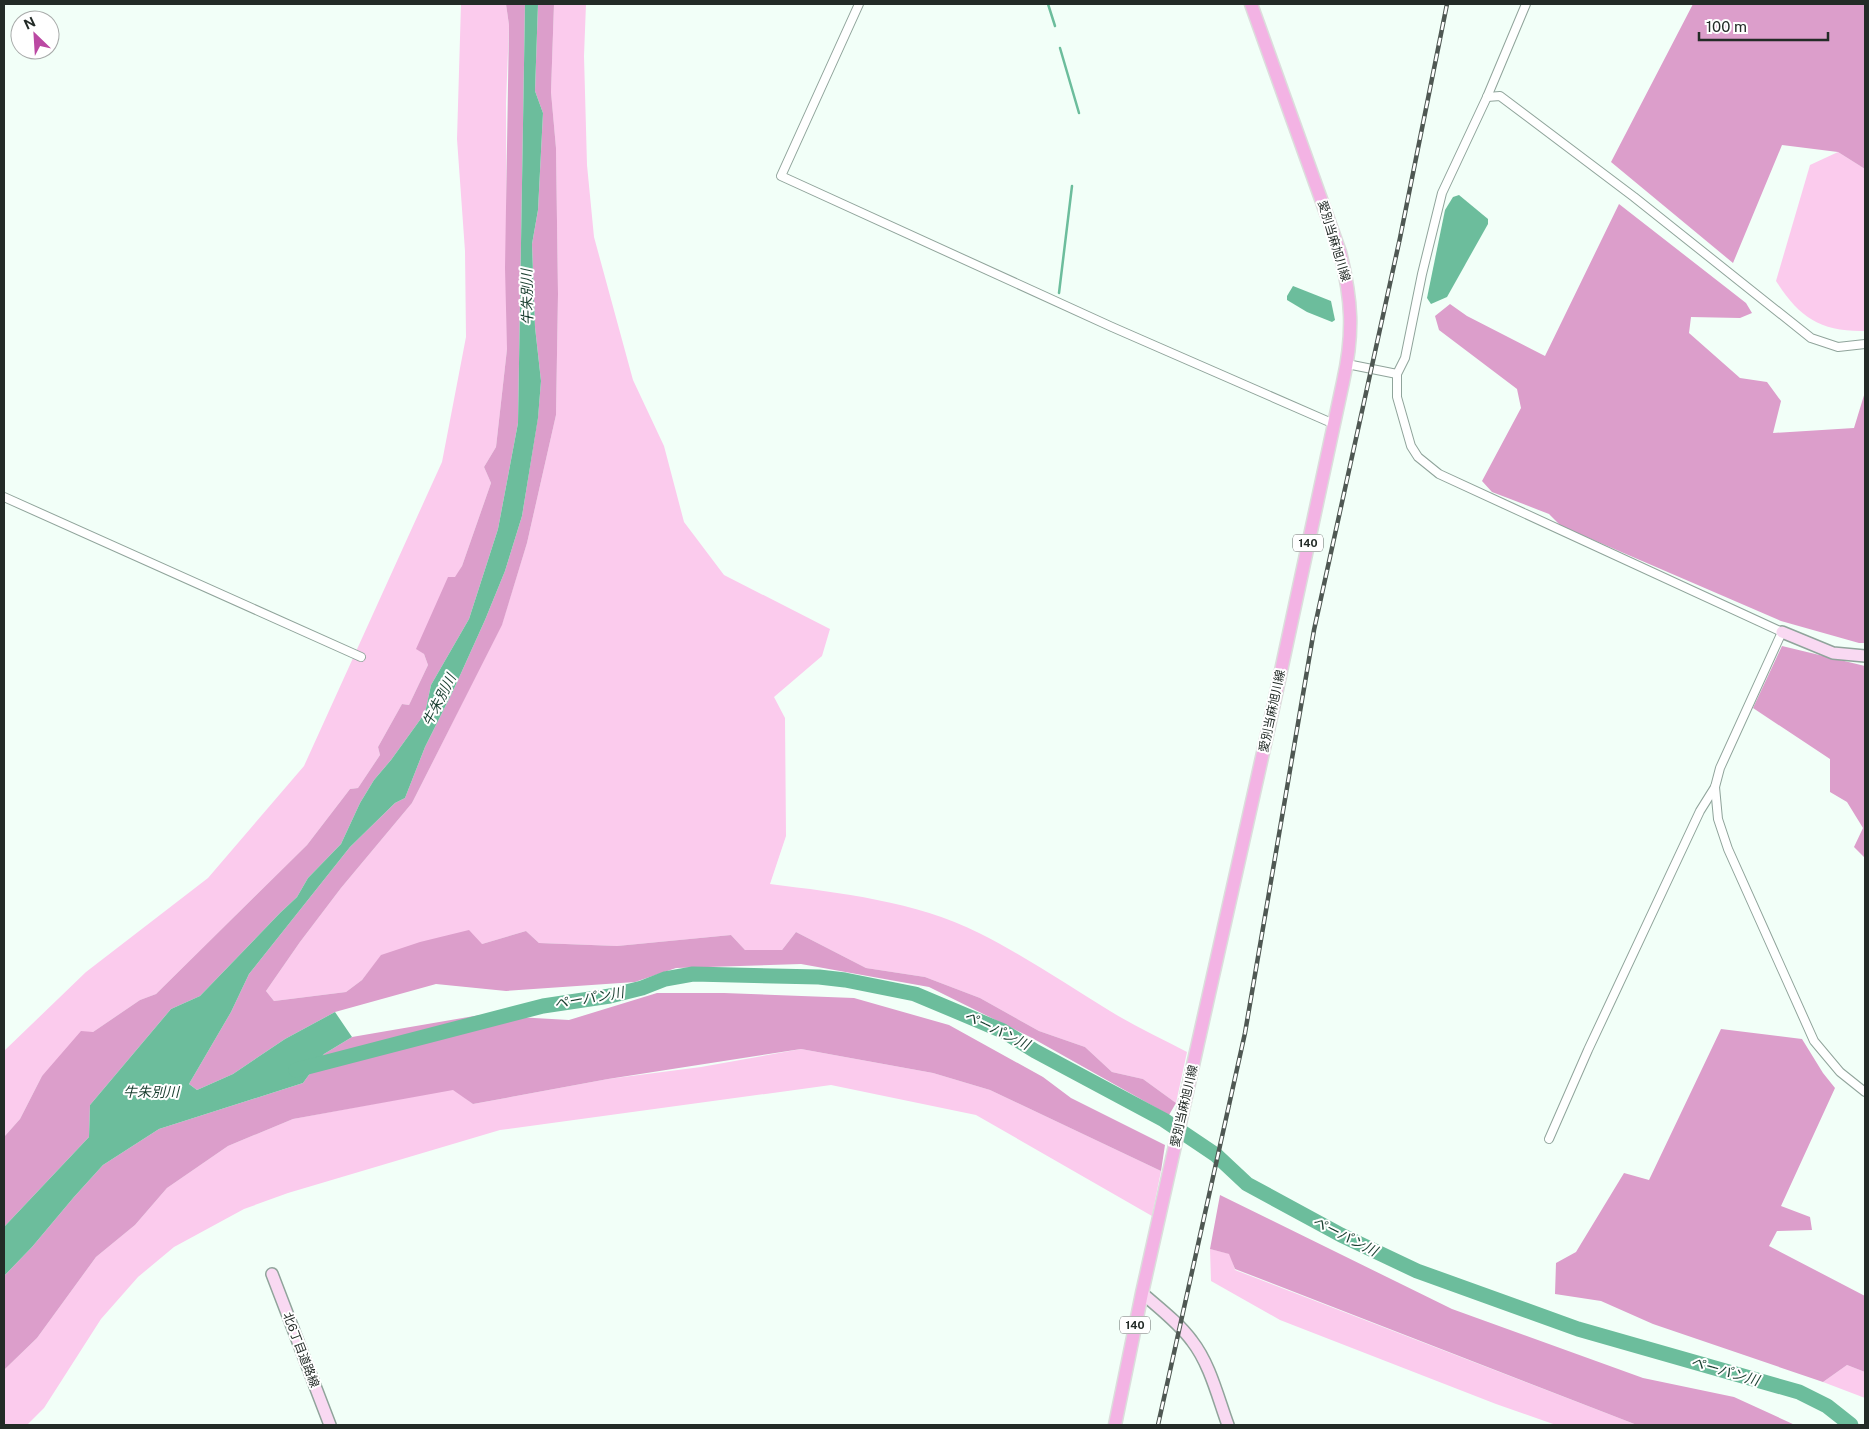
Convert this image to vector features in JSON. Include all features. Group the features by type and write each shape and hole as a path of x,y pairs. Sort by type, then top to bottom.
{"main road":[{"name":"愛別当麻旭川線","path":"1115,1425 1142,1293 1273,708 1347,364 1351,312 1348,284 1340,252 1251,4"}],"street":[{"path":"859,4 781,176 1112,327 1334,424"},
{"path":"1526,4 1442,193 1422,274 1406,358 1397,374 1397,397 1411,446 1418,457 1429,468 1451,480 1782,632 1833,653 1865,656"},
{"path":"1486,97 1500,96 1634,197 1811,338 1838,347 1865,344"},
{"path":"1347,364 1397,374"},
{"path":"4,497 360,657"},
{"path":"1549,1139 1588,1050 1700,811 1715,787 1720,768 1782,632"},
{"path":"1715,787 1718,819 1728,848 1814,1041 1840,1072 1865,1092"},
{"name":"北6丁目道路線","path":"272,1274 330,1425"},
{"path":"1142,1293 1180,1327 1193,1342 1203,1358 1228,1425"}],"shaded area":[{"path":"461,4 506,4 509,25 506,103 507,349 496,447 484,467 491,483 462,566 417,649 424,654 428,665 409,705 402,704 378,747 380,755 358,788 350,789 307,845 156,994 140,1000 93,1032 42,1076 20,1119 4,1137 4,1051 86,972 208,878 304,766 442,462 466,337 465,251 457,139"},
{"path":"506,4 525,4 518,423 498,529 469,619 431,685 425,713 374,780 360,803 341,844 308,878 297,897 200,996 171,1009 90,1105 89,1137 4,1227 4,1137 20,1119 42,1076 81,1031 93,1032 140,1000 156,994 307,845 350,789 358,788 380,755 378,747 402,704 409,705 428,665 424,654 416,649 448,577 455,577 462,566 491,483 484,467 496,447 507,349 505,268 509,25"},
{"path":"538,4 554,4 551,92 556,148 558,294 556,415 527,543 502,625 412,803 341,888 266,991 274,1001 346,992 362,980 381,955 420,942 469,930 482,944 526,931 539,943 617,946 731,935 745,950 782,950 796,932 866,968 925,977 980,998 1039,1031 1085,1047 1112,1072 1143,1079 1176,1103 1169,1115 1032,1038 929,987 801,964 676,968 635,982 506,991 436,984 335,1012 285,1039 233,1074 197,1090 189,1084 231,1012 249,974 350,847 395,803 405,798 425,747 453,691 505,571 522,516 538,417 541,381 535,327 532,244 538,210 543,113 535,91"},
{"path":"554,4 586,4 584,56 587,165 594,237 633,380 664,446 684,522 724,575 830,629 822,656 774,697 785,718 786,836 770,884 850,895 903,906 955,922 996,942 1138,1027 1187,1052 1176,1103 1143,1079 1112,1072 1085,1047 1039,1031 980,998 925,977 866,968 796,932 782,950 745,950 731,935 617,946 539,943 526,931 482,944 382,955 362,980 346,992 274,1001 266,991 341,888 412,803 502,624 527,543 556,415 558,294 556,148 551,92"},
{"path":"1693,4 1865,4 1865,169 1838,152 1782,145 1733,263 1611,162"},
{"path":"1838,152 1865,169 1865,331 1835,329 1812,320 1793,304 1776,281 1810,165"},
{"path":"1619,204 1746,303 1752,313 1740,318 1691,317 1689,333 1740,378 1767,382 1781,401 1773,433 1854,428 1865,392 1865,643 1859,643 1781,621 1561,526 1549,514 1492,492 1482,481 1521,408 1517,389 1439,330 1435,316 1450,304 1467,316 1545,356"},
{"path":"1782,646 1865,666 1865,858 1854,847 1863,828 1847,802 1830,792 1830,759 1753,708"},
{"path":"657,993 724,993 854,998 949,1025 1043,1077 1071,1098 1165,1145 1161,1171 990,1090 933,1073 801,1049 608,1079 473,1104 453,1090 293,1119 228,1146 167,1188 135,1225 96,1257 37,1338 4,1370 4,1276 32,1247 103,1165 159,1129 303,1083 324,1054 352,1037 480,1015 569,1020"},
{"path":"1721,1029 1802,1039 1823,1073 1835,1088 1781,1206 1810,1217 1812,1230 1777,1231 1769,1246 1865,1296 1865,1372 1847,1365 1823,1382 1653,1324 1601,1301 1555,1294 1556,1263 1576,1252 1624,1173 1649,1180"},
{"path":"801,1049 933,1073 990,1090 1161,1171 1152,1216 976,1115 831,1085 500,1130 288,1193 244,1209 174,1247 138,1277 101,1319 44,1408 27,1425 4,1425 4,1370 37,1338 96,1257 135,1225 167,1188 228,1146 293,1119 453,1089 473,1104 608,1079 701,1067"},
{"path":"1220,1195 1452,1309 1643,1378 1734,1397 1795,1425 1637,1425 1235,1269 1229,1254 1210,1249"},
{"path":"1210,1249 1230,1254 1235,1270 1637,1425 1556,1425 1496,1404 1280,1320 1211,1281"},
{"path":"1847,1365 1865,1372 1865,1398 1823,1382"}],"water":[{"name":"牛朱別川","path":"525,4 538,4 535,91 543,113 538,210 532,244 535,327 541,381 538,418 522,516 505,571 453,691 425,747 405,798 395,803 350,847 249,974 231,1012 189,1084 197,1090 233,1074 285,1039 335,1012 352,1037 324,1054 303,1083 159,1129 103,1165 32,1247 4,1276 4,1227 89,1137 90,1105 171,1009 200,996 297,897 308,878 341,844 360,803 374,780 425,713 431,685 469,619 498,529 518,423"},
{"path":"1459,195 1488,219 1488,224 1447,297 1431,304 1427,298 1445,210 1453,197"},
{"path":"1293,286 1331,301 1335,320 1332,322 1307,312 1287,300 1287,296"}],"waterway":[{"path":"1048,4 1055,26"},
{"path":"1060,48 1079,113"},
{"path":"1059,293 1072,186"},
{"name":"ペーパン川","path":"296,1070 543,1006 610,996 642,988 665,979 693,974 819,977 845,980 915,994 1003,1031 1035,1051 1164,1120 1216,1155 1247,1184 1341,1235 1417,1271 1578,1329 1799,1392 1827,1406 1851,1425"}],"railway":[{"path":"1158,1425 1245,1033 1314,630 1400,238 1447,4"}]}
